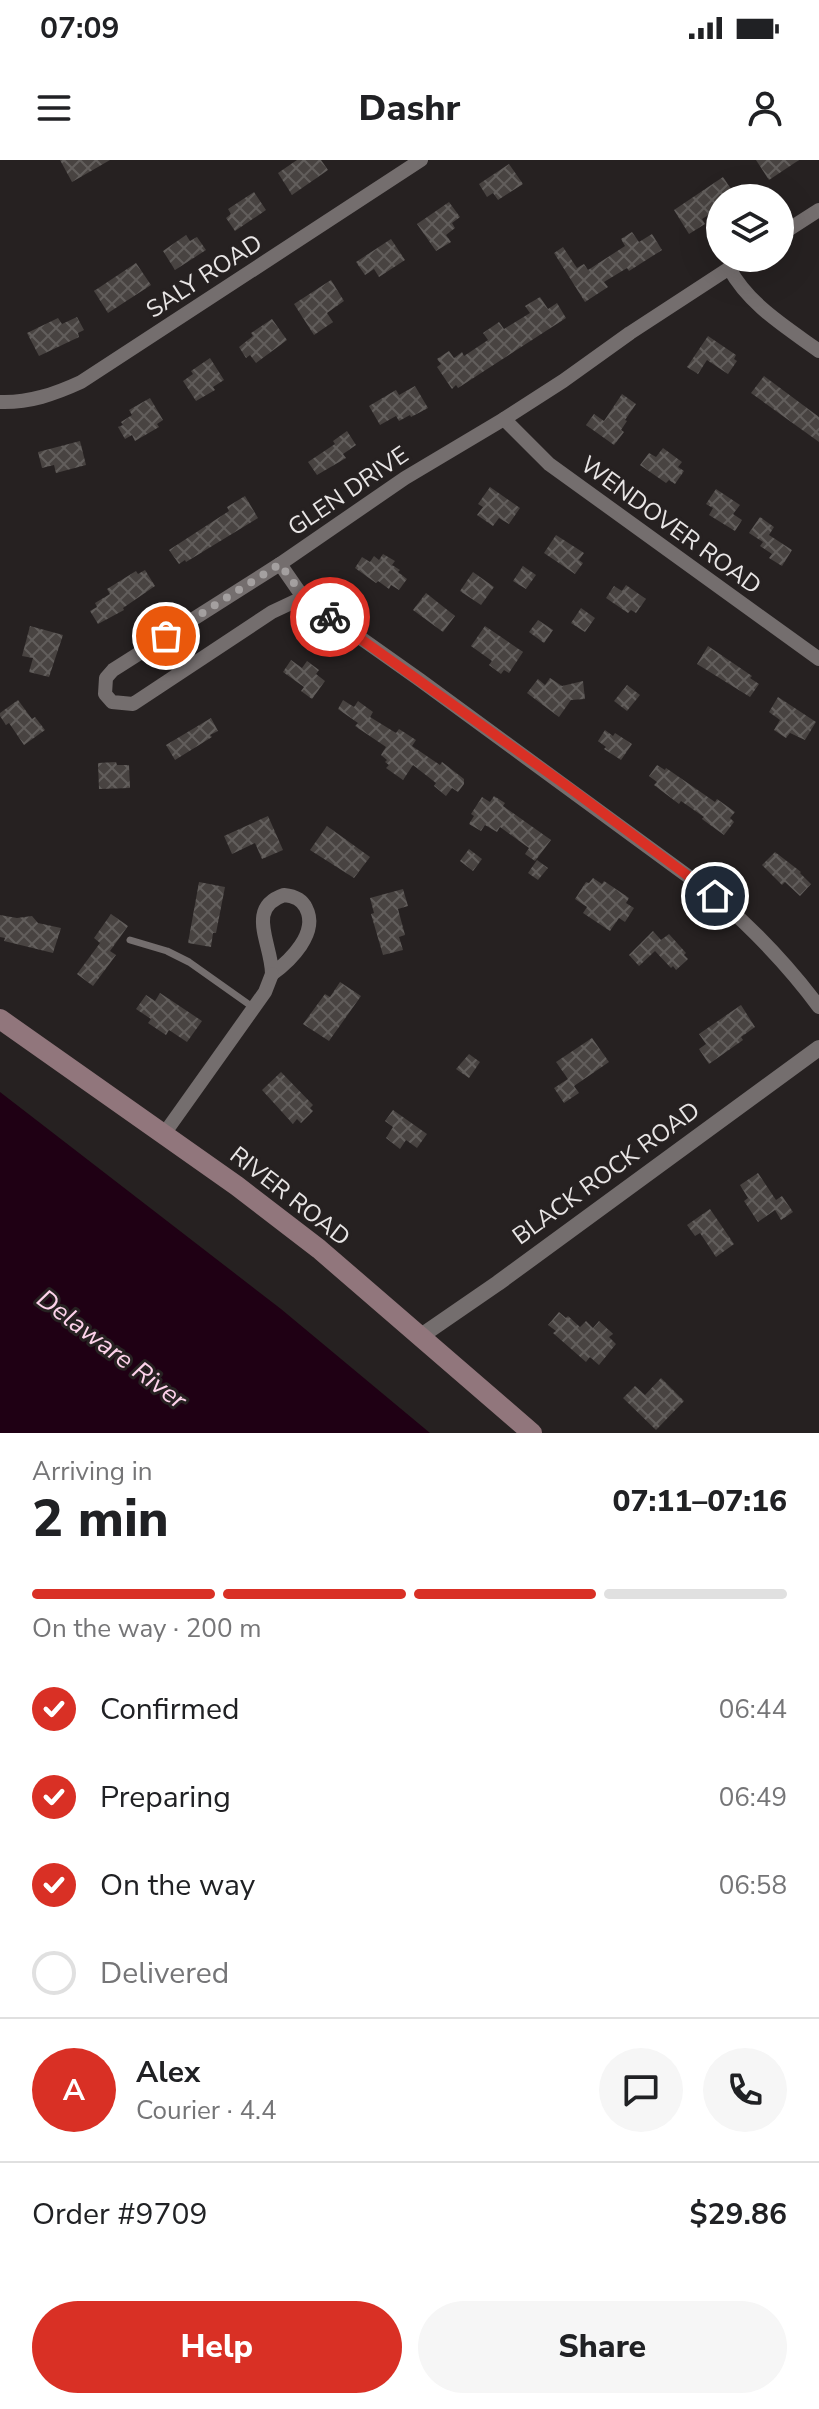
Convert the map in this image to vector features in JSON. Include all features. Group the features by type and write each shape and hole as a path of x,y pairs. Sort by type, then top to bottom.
{"main road":[{"name":"RIVER ROAD","path":"0,1019 164,1134 319,1249 532,1433"}],"street":[{"name":"SALY ROAD","path":"0,402 32,399 81,382 421,160"},
{"path":"794,226 819,210"},
{"name":"GLEN DRIVE","path":"304,597 262,619 142,699 126,704 108,699 104,686 113,670 280,564 405,478 504,419 723,272"},
{"path":"731,272 748,296 819,351"},
{"name":"WENDOVER ROAD","path":"504,419 549,464 819,659"},
{"path":"280,564 304,597 715,896 785,964 819,1007"},
{"path":"164,1134 265,992 272,974 272,959 262,922 264,911 275,898 289,895 296,897 308,910 309,926 295,954 272,974"},
{"name":"BLACK ROCK ROAD","path":"421,1336 819,1048"}],"lane":[{"path":"130,940 167,951 189,962 254,1008"}],"water":[{"name":"Delaware River","path":"0,1092 281,1309 430,1433 0,1433"}],"building":[{"path":"60,160 110,160 72,182"},
{"path":"297,160 321,160 328,170 292,195 278,173"},
{"path":"756,160 799,160 769,180"},
{"path":"509,164 523,184 498,200 493,193 487,197 479,184"},
{"path":"723,177 728,184 713,184"},
{"path":"706,188 706,216 702,219 705,224 689,234 674,210"},
{"path":"254,192 266,210 235,231 226,218 231,214 228,209"},
{"path":"449,202 460,217 452,223 455,228 446,235 451,242 436,251 417,224"},
{"path":"632,232 639,242 652,234 662,250 629,271 627,268 604,282 608,287 585,302 554,253 563,247 577,268 584,264 588,270 625,246 621,239"},
{"path":"186,235 190,241 197,237 206,250 175,270 163,251"},
{"path":"391,239 405,260 379,277 374,269 365,275 356,262"},
{"path":"136,263 151,285 108,313 94,291"},
{"path":"331,280 344,301 327,313 333,322 314,335 294,304"},
{"path":"540,297 548,309 557,303 566,318 452,389 437,367 441,364 437,359 449,351 454,358 462,352 464,356 488,340 483,333 499,322 504,329 530,313 525,306"},
{"path":"77,317 84,330 78,333 79,337 39,356 27,333 58,318 62,324"},
{"path":"272,319 287,340 256,363 250,355 246,358 239,347 253,336 251,333"},
{"path":"708,336 736,355 734,359 737,361 728,374 707,360 698,374 687,367"},
{"path":"210,358 224,380 213,387 215,390 196,401 183,381 193,374 191,371"},
{"path":"764,376 819,417 819,442 751,393"},
{"path":"415,386 428,408 399,421 396,416 380,425 369,406 396,390 399,395"},
{"path":"622,394 636,404 625,420 621,430 624,432 614,445 586,425 594,414 604,421"},
{"path":"150,398 163,420 157,424 159,427 135,441 132,435 125,439 118,427 123,425 121,422 132,415 129,410"},
{"path":"347,431 356,445 343,454 346,458 317,475 308,462 335,444 333,441"},
{"path":"80,441 86,465 56,473 54,465 42,468 38,452"},
{"path":"663,448 682,462 678,467 684,471 675,484 669,480 666,483 640,465 649,453 656,457"},
{"path":"490,487 520,508 509,524 499,518 493,526 477,515 483,507 478,504"},
{"path":"716,489 740,505 733,514 742,520 735,531 709,515 713,508 706,504"},
{"path":"245,496 258,518 179,564 169,550 229,511 227,507"},
{"path":"760,517 774,527 769,535 792,550 782,566 769,558 772,554 760,546 763,542 749,533"},
{"path":"556,535 584,553 579,560 583,563 575,574 544,553"},
{"path":"383,554 395,561 392,565 407,579 399,590 391,585 389,589 378,581 376,583 355,568 362,557 370,562 374,556 379,560"},
{"path":"523,566 536,575 526,589 513,581"},
{"path":"145,570 155,586 124,610 98,624 90,611 97,607 95,603 110,594 107,589 136,571 138,574"},
{"path":"473,572 494,587 481,605 460,591"},
{"path":"626,585 646,599 636,613 631,610 628,613 606,598 614,586 622,591"},
{"path":"426,593 455,616 443,632 413,610"},
{"path":"581,608 595,618 585,632 571,623"},
{"path":"538,620 553,630 544,643 529,632"},
{"path":"30,626 63,635 49,677 29,672 33,658 22,656"},
{"path":"485,626 523,652 509,673 504,670 501,674 489,665 492,661 471,646"},
{"path":"708,646 759,684 750,697 697,664"},
{"path":"291,660 302,668 307,661 319,670 316,674 325,681 312,699 301,691 304,687 283,672"},
{"path":"550,678 562,686 583,681 585,699 571,700 559,717 527,693 538,679 545,685"},
{"path":"627,685 640,695 627,711 614,701"},
{"path":"778,697 816,722 805,740 790,733 786,738 774,730 780,720 769,712"},
{"path":"18,700 45,730 24,745 9,723 6,725 0,716"},
{"path":"343,700 354,707 358,701 373,712 370,717 396,733 399,729 416,740 412,746 440,765 442,762 464,779 464,784 458,792 452,788 446,796 434,786 436,783 413,765 403,780 386,768 389,765 381,755 386,747 355,726 358,723 338,709"},
{"path":"211,718 218,731 175,760 166,745"},
{"path":"605,730 632,744 621,760 598,741"},
{"path":"116,762 117,765 129,765 130,788 99,789 98,763"},
{"path":"657,765 735,812 730,818 734,822 724,835 702,819 704,817 681,801 679,804 654,785 657,782 649,776"},
{"path":"494,796 505,803 503,806 551,840 535,861 525,854 529,848 500,827 497,832 485,825 481,831 469,824 474,816 471,814 482,797 490,802"},
{"path":"268,816 283,850 262,859 255,843 232,854 224,836"},
{"path":"327,826 370,857 354,878 310,850"},
{"path":"469,849 482,859 473,871 460,861"},
{"path":"775,852 811,884 800,896 785,882 782,885 762,865"},
{"path":"537,860 548,868 538,880 528,873"},
{"path":"593,878 602,884 604,881 629,898 626,903 634,908 625,922 619,918 610,931 583,913 587,907 575,899 586,882"},
{"path":"199,882 225,887 211,947 188,943"},
{"path":"403,889 408,906 398,909 405,935 399,937 403,950 383,955 371,914 374,913 370,898"},
{"path":"111,914 128,926 110,951 116,955 93,986 77,974 100,943 94,938"},
{"path":"0,915 17,918 32,916 38,923 61,928 53,953 4,941 5,938 0,937"},
{"path":"653,931 661,940 669,934 686,953 684,955 688,959 676,970 655,951 639,966 629,955"},
{"path":"340,982 361,996 329,1041 303,1024 325,994 330,997"},
{"path":"160,993 202,1021 187,1042 169,1030 166,1035 148,1023 151,1019 136,1009 146,995 155,1001"},
{"path":"741,1005 755,1027 741,1037 743,1040 709,1064 699,1049 706,1044 699,1034"},
{"path":"592,1038 609,1062 574,1086 579,1093 564,1103 554,1088 568,1079 556,1062"},
{"path":"469,1054 480,1062 469,1078 456,1069"},
{"path":"281,1072 313,1105 310,1108 313,1111 301,1123 297,1119 293,1124 262,1090"},
{"path":"393,1110 427,1134 417,1148 406,1140 400,1149 386,1138 393,1127 385,1121"},
{"path":"758,1173 776,1200 782,1196 793,1212 781,1220 775,1210 758,1222 744,1201 748,1198 740,1185"},
{"path":"710,1209 734,1244 716,1257 700,1233 695,1236 687,1225"},
{"path":"559,1312 580,1327 586,1321 593,1328 599,1321 613,1334 609,1337 616,1344 599,1365 590,1357 586,1362 553,1333 556,1331 548,1325"},
{"path":"661,1378 684,1401 656,1430 623,1398 635,1386 645,1395"}],"way so far":[{"path":"166,636 280,564 304,597 330,617"}],"route":[{"path":"330,617 715,896"}]}
